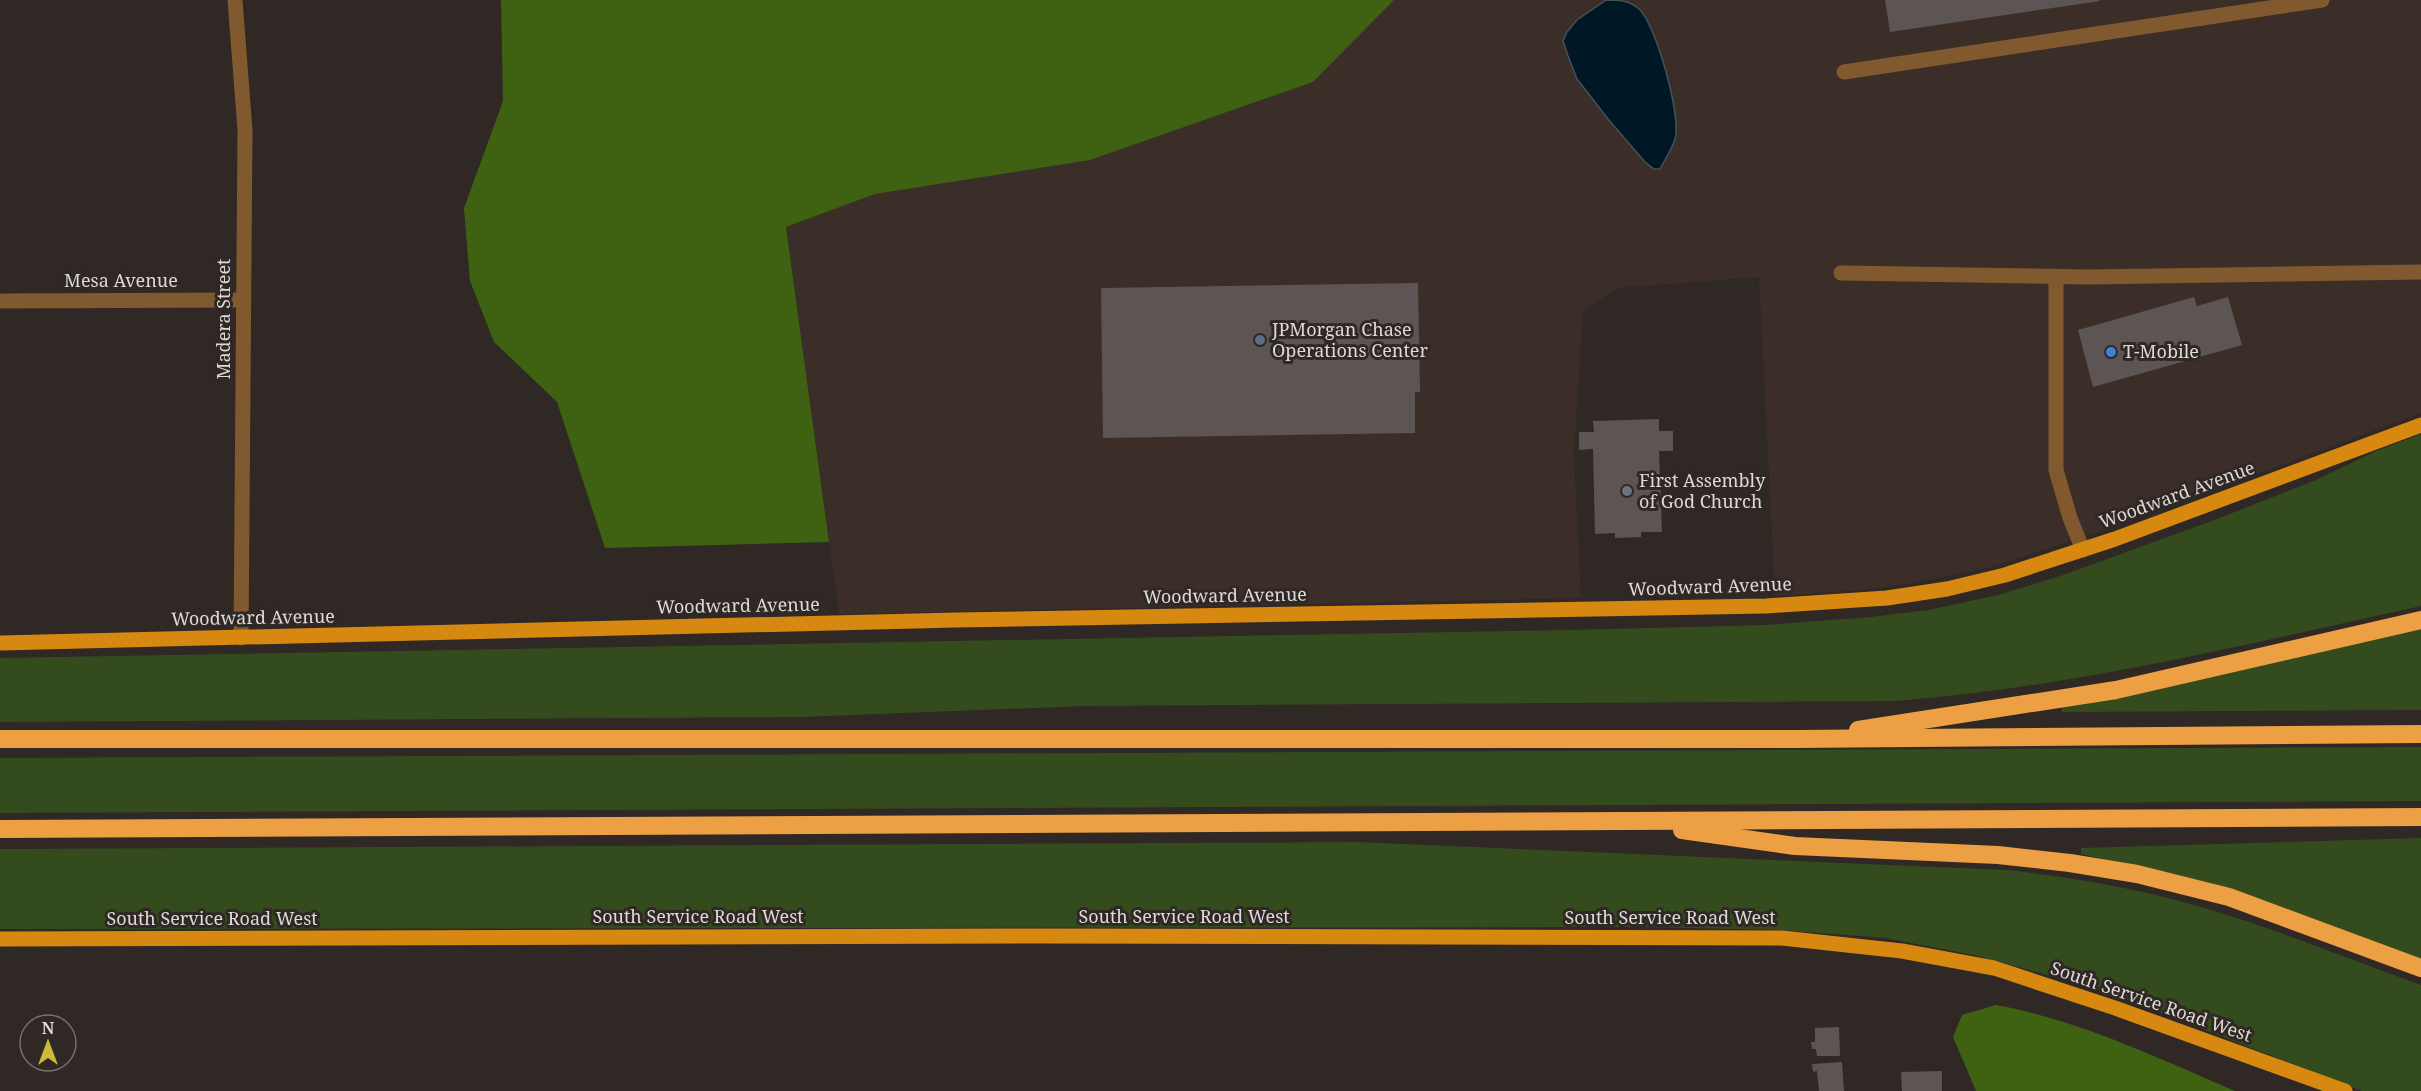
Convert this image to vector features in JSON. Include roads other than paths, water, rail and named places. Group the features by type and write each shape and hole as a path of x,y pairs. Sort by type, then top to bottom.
{"highway":[{"path":"1795,740 2116,690 2421,620"},
{"path":"0,739 1795,740 2421,734"},
{"path":"0,828 2421,818"},
{"path":"1617,821 1795,846 1998,855 2070,863 2137,874 2229,897 2421,968"}],"main road":[{"name":"Woodward Avenue","path":"0,643 968,620 1766,606 1887,598 1947,589 2006,574 2083,550 2421,425"},
{"name":"South Service Road West","path":"0,939 1022,936 1782,938 1902,951 1994,968 2115,1008 2345,1091"}],"street":[{"name":"Madera Street","path":"235,0 245,130 241,638"},
{"path":"1844,72 2322,0"},
{"path":"1841,273 2056,277 2421,272"},
{"path":"2056,277 2056,470 2070,518 2083,550"},
{"name":"Mesa Avenue","path":"0,301 243,300"}],"water":[{"path":"1606,0 1628,2 1640,10 1660,52 1675,112 1676,128 1674,143 1660,169 1654,169 1645,162 1577,79 1563,41 1577,20"}],"place":[{"name":"JPMorgan Chase Operations Center","path":"1260,340"},
{"name":"T-Mobile","path":"2111,352"},
{"name":"First Assembly of God Church","path":"1627,491"}]}
